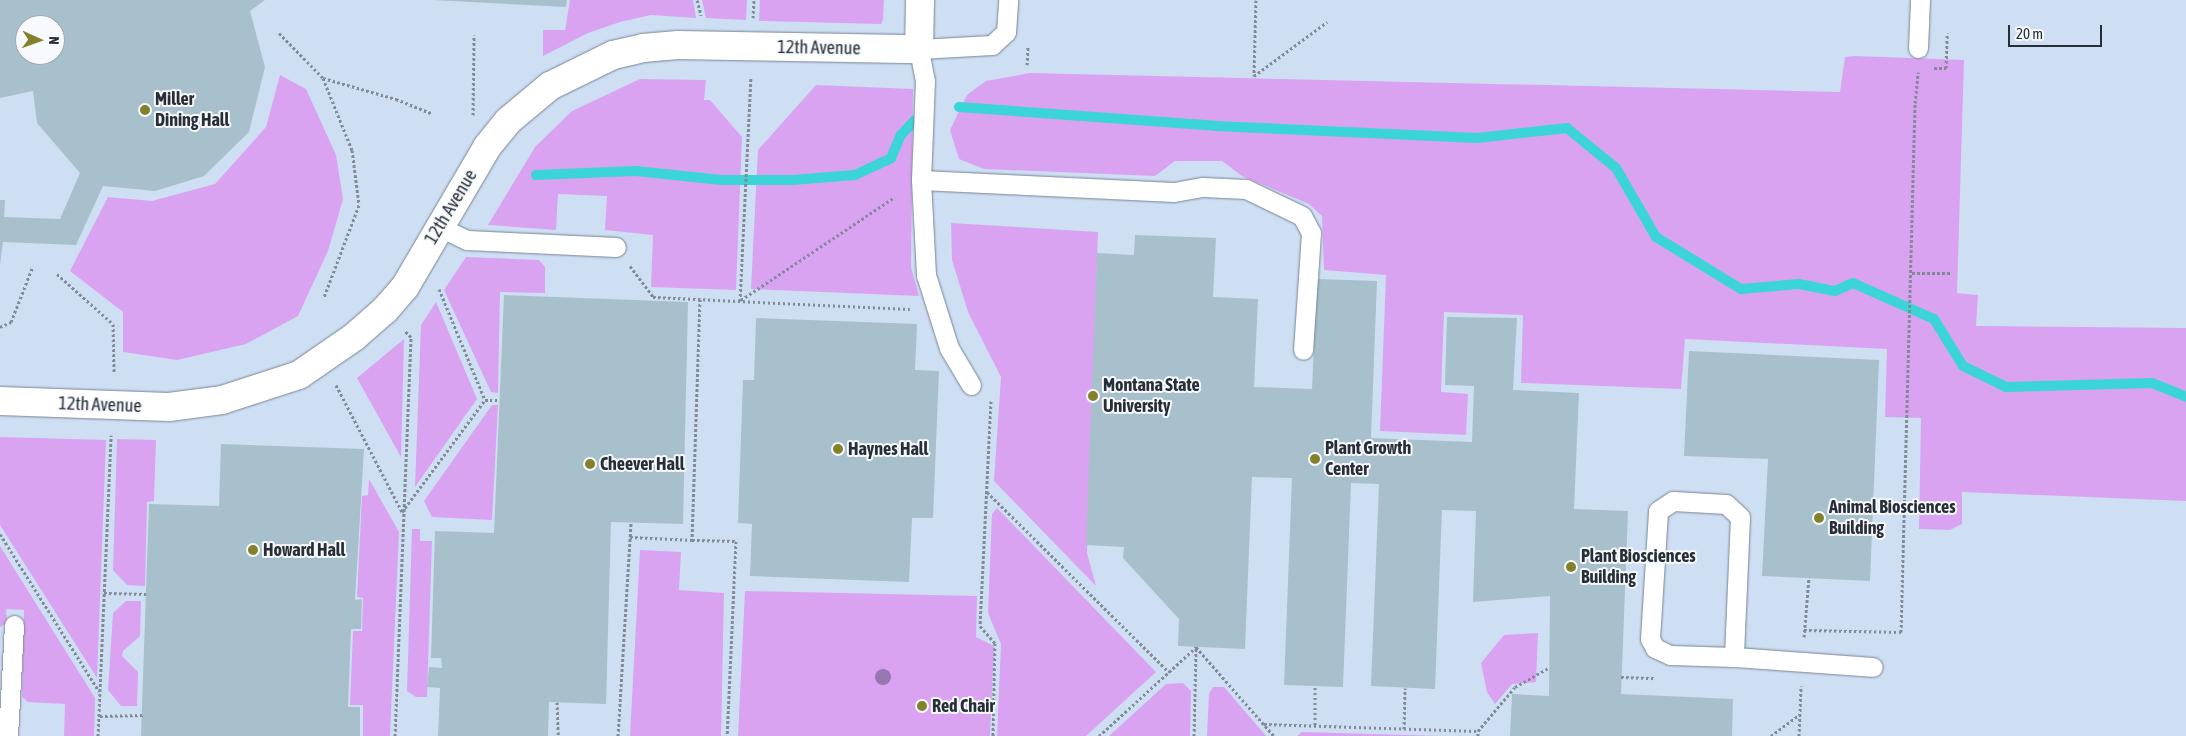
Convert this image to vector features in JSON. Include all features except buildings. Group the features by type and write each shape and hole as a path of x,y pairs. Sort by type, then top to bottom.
{"street":[{"path":"919,49 920,0"},
{"name":"12th Avenue","path":"0,401 168,407 222,400 299,375 354,337 385,310 405,288 439,227 488,147 508,122 550,86 613,55 643,48 678,45 919,49"}],"lane":[{"path":"971,385 948,348 926,275 921,180 925,81 919,49 992,45 1006,32 1008,0"},
{"path":"1918,48 1920,0"},
{"path":"921,180 1174,192 1203,187 1246,189 1302,216 1311,233 1303,350"},
{"path":"439,227 467,240 616,248"},
{"path":"1734,657 1740,517 1726,504 1674,501 1658,511 1650,639 1655,648 1670,655 1734,657 1873,667"},
{"path":"8,736 14,625"}],"path":[{"path":"697,0 702,21"},
{"path":"752,23 754,0"},
{"path":"1256,0 1254,76 1327,22"},
{"path":"1804,630 1901,632 1912,286 1914,103 1918,69 1946,68 1947,29"},
{"path":"280,34 323,78 352,150 359,205 324,297"},
{"path":"473,116 474,35"},
{"path":"740,301 751,75"},
{"path":"323,78 396,99 431,113"},
{"path":"740,301 921,180"},
{"path":"616,248 653,297 917,309"},
{"path":"0,327 11,322 33,266"},
{"path":"1912,272 1952,273"},
{"path":"58,274 113,324 114,372"},
{"path":"439,288 486,400"},
{"path":"692,540 700,299"},
{"path":"396,736 402,512 411,337 404,330"},
{"path":"336,385 402,512"},
{"path":"991,395 980,626 995,643 993,736"},
{"path":"486,400 498,400"},
{"path":"402,512 486,400"},
{"path":"98,736 111,435"},
{"path":"987,492 1169,672"},
{"path":"618,736 631,523"},
{"path":"0,534 99,691"},
{"path":"630,537 736,541 727,736"},
{"path":"104,593 146,594"},
{"path":"1099,736 1196,646"},
{"path":"1196,646 1274,736"},
{"path":"1194,736 1196,646"},
{"path":"1478,736 1478,731 1515,687 1550,667"},
{"path":"1315,686 1315,726"},
{"path":"1404,729 1405,688"},
{"path":"557,702 558,736"},
{"path":"1771,736 1800,714"},
{"path":"100,716 142,715"},
{"path":"1264,724 1478,731"}],"shaded area":[{"name":"Montana State University","path":"0,0 2186,0 2186,736 0,736"},
{"path":"570,0 693,0 696,18 651,15 620,22 588,33 543,56 543,30 565,30"},
{"path":"702,0 747,0 746,20 706,18"},
{"path":"760,0 884,0 883,19 881,24 759,21"},
{"path":"1845,57 1964,60 1957,293 1978,295 1976,326 2186,328 2186,501 1962,492 1962,524 1950,530 1919,529 1921,418 1885,417 1887,349 1685,339 1681,389 1521,383 1523,315 1444,312 1441,392 1468,394 1466,435 1380,431 1386,275 1324,270 1322,216 1309,204 1242,176 1222,161 1175,161 1155,176 984,169 959,159 950,130 967,95 986,81 1030,73 1840,92"},
{"path":"280,75 306,89 336,155 343,199 328,251 298,316 246,344 177,360 123,352 123,312 70,271 108,197 152,201 215,184 266,127"},
{"path":"640,79 706,80 704,100 710,100 742,137 736,290 651,287 653,235 605,230 607,196 558,194 556,230 488,225 535,147 572,111"},
{"path":"816,85 913,89 911,267 919,296 751,289 758,150"},
{"path":"951,223 1098,232 1087,553 1096,586 994,481 1001,377 968,312 952,260"},
{"path":"466,257 539,260 545,267 545,293 500,292 498,393 491,392 444,290"},
{"path":"436,302 477,399 415,487 421,325"},
{"path":"404,339 401,457 357,378"},
{"path":"492,405 498,405 492,520 432,517 424,501"},
{"path":"0,437 106,440 97,678 0,525"},
{"path":"117,439 156,440 154,501 147,502 145,586 127,585 113,570"},
{"path":"369,479 399,532 390,736 363,736 363,705 350,705 353,631 362,631 363,598 357,597 362,496 368,495"},
{"path":"997,508 1156,672 1086,736 997,736 1001,644 988,613 992,514"},
{"path":"412,529 420,529 420,541 432,541 427,697 416,697 407,691"},
{"path":"0,546 95,698 94,736 64,736 65,704 28,702 22,697 24,610 6,609 7,623 0,627"},
{"path":"640,550 681,552 679,590 724,593 721,736 630,736"},
{"path":"745,591 977,596 976,637 994,646 990,736 738,736"},
{"path":"126,601 141,601 140,636 123,651 122,656 138,672 137,706 121,706 108,690 113,613"},
{"path":"1538,633 1536,682 1512,684 1495,704 1487,692 1481,663 1504,635"},
{"path":"1183,683 1191,691 1190,736 1109,736 1166,684"},
{"path":"1213,687 1224,687 1266,736 1207,736 1209,694"},
{"path":"1302,732 1442,736 1297,736"}],"waterway":[{"path":"959,107 1215,126 1477,138 1567,128 1616,168 1656,237 1741,289 1799,284 1835,291 1853,283 1934,319 1963,366 2006,387 2152,383 2186,397"},
{"path":"536,175 636,171 722,180 792,180 855,175 891,158 901,135 915,120"}],"place":[{"name":"Miller Dining Hall","path":"145,110"},
{"name":"Montana State University","path":"1093,396"},
{"name":"Haynes Hall","path":"838,449"},
{"name":"Plant Growth Center","path":"1315,459"},
{"name":"Cheever Hall","path":"590,464"},
{"name":"Animal Biosciences Building","path":"1819,518"},
{"name":"Howard Hall","path":"253,550"},
{"name":"Plant Biosciences Building","path":"1571,567"},
{"name":"Red Chair","path":"922,706"}]}
